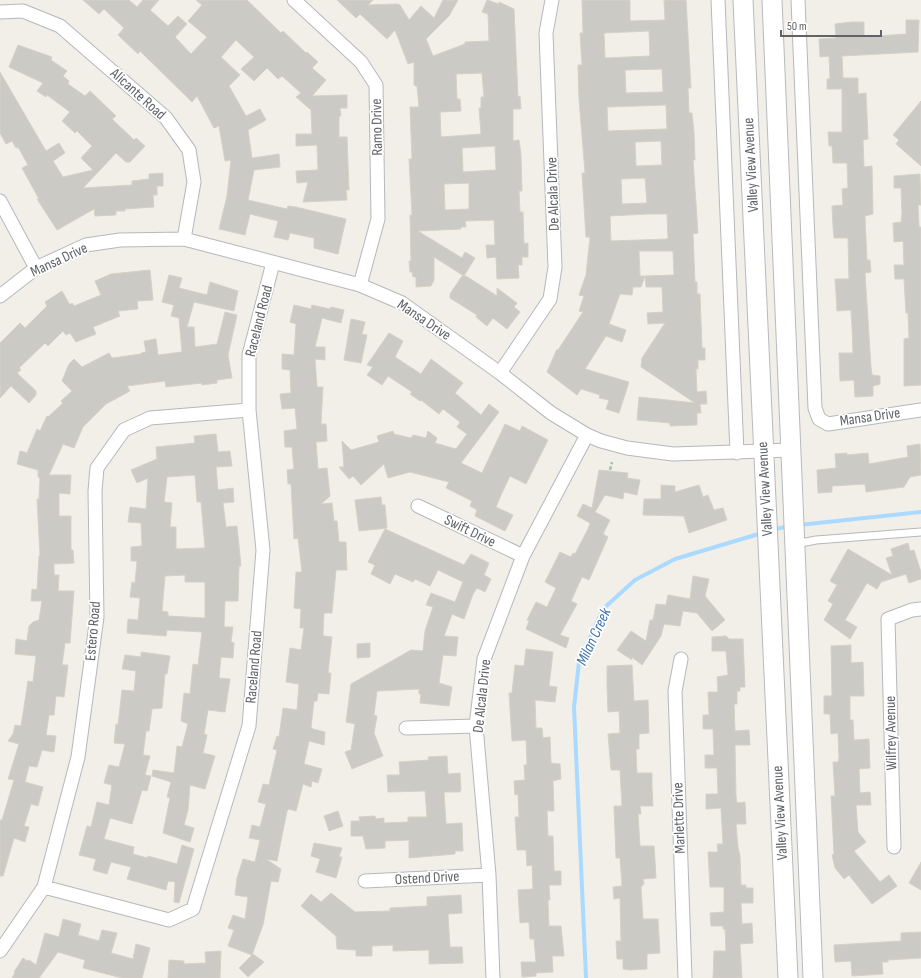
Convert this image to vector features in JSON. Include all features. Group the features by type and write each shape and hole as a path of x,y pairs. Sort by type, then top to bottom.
{"main road":[{"name":"Valley View Avenue","path":"743,0 788,978"},
{"name":"Valley View Avenue","path":"772,0 813,978"}],"street":[{"name":"Ramo Drive","path":"294,0 361,62 376,85 378,219 360,286"},
{"name":"De Alcala Drive","path":"500,373 550,299 555,267 546,33 552,0"},
{"name":"Valley View Avenue","path":"718,0 737,453"},
{"name":"Mansa Drive","path":"798,0 815,408 819,419 828,424 921,410"},
{"name":"Alicante Road","path":"0,12 23,11 60,26 166,118 189,150 194,182 184,239"},
{"path":"0,201 36,268"},
{"name":"Mansa Drive","path":"0,296 36,268 86,245 120,240 184,239 360,286 402,303 500,373 551,413 587,435 614,444 648,452 674,454 790,450"},
{"name":"Raceland Road","path":"44,887 169,920 193,910 249,726 263,550 249,410 249,355 273,264"},
{"name":"Estero Road","path":"0,951 44,887 78,757 97,617 95,491 97,468 124,430 150,418 249,410"},
{"name":"De Alcala Drive","path":"493,978 488,875 476,726 484,659 523,556 587,435"},
{"name":"Swift Drive","path":"418,506 523,556"},
{"name":"Wilfrey Avenue","path":"894,847 888,619 912,610 921,609"},
{"name":"Marlette Drive","path":"681,659 675,691 685,978"},
{"path":"406,728 476,726"},
{"name":"Ostend Drive","path":"365,881 488,875"}],"lane":[{"path":"794,531 816,540 921,532"}],"path":[{"path":"610,470 612,462"}],"building":[{"path":"83,0 129,0 137,7 143,0 159,0 150,10 168,26 178,16 187,24 175,37 191,54 207,37 188,21 202,5 196,0 247,0 281,33 283,31 306,53 307,52 318,62 312,68 326,80 312,96 347,95 347,108 340,108 341,116 339,116 339,137 347,137 349,190 346,190 347,200 303,202 308,182 297,183 296,171 318,170 317,145 296,146 296,134 312,134 311,110 296,97 301,93 282,76 278,79 267,68 254,81 241,69 254,57 236,40 221,57 240,75 229,86 246,116 260,109 266,120 248,130 252,158 279,154 280,167 254,170 248,200 287,209 288,206 296,207 346,219 338,254 314,248 314,238 290,233 288,240 274,237 278,221 250,214 245,235 219,229 227,196 231,160 225,161 219,126 214,128 197,96 192,102 140,51 138,54 118,35 124,28 104,9 99,14"},
{"path":"337,0 373,0 368,5 397,4 400,5 409,20 421,6 434,18 443,0 458,0 449,16 426,39 433,56 465,44 465,42 489,41 488,14 482,12 487,0 499,4 499,2 514,9 518,97 520,96 521,109 513,109 513,141 519,140 522,191 519,191 520,212 523,212 524,244 528,243 528,257 522,257 522,265 518,265 519,278 497,279 496,257 487,258 486,245 495,245 494,220 465,221 466,227 461,227 461,229 418,231 462,258 465,252 475,258 464,276 434,257 434,280 431,286 416,287 416,277 413,277 412,272 410,272 409,261 411,261 410,215 412,215 409,159 412,159 410,107 419,107 417,86 414,84 414,62 408,64 395,30 387,39 360,14 356,18","holes":["482,73 484,97 481,97 481,108 479,108 481,134 441,137 440,112 461,111 460,99 457,99 456,74","495,146 496,170 463,172 462,148","469,183 469,209 445,210 444,184"]},
{"path":"582,0 630,0 630,21 665,20 664,0 686,0 691,88 688,88 689,113 692,113 694,132 695,160 693,160 698,233 693,234 695,282 697,282 697,294 700,294 702,348 705,348 705,360 698,360 698,369 696,369 697,392 706,391 707,404 700,404 701,413 697,413 697,425 670,426 670,423 637,420 639,397 695,403 641,367 642,358 665,323 648,324 647,313 663,312 662,287 646,287 645,276 641,287 633,287 632,295 620,294 609,324 626,330 622,342 606,336 585,369 629,382 619,413 606,409 609,400 599,398 600,395 581,389 577,395 547,372 557,349 558,350 583,312 579,311 584,296 579,295 586,275 590,237 586,237 582,173 585,173 579,99 578,65 582,65 580,33 583,33","holes":["649,31 650,56 605,58 604,33","662,69 663,92 626,93 625,70","666,105 667,129 608,131 607,107","661,141 662,165 636,166 635,142","645,178 647,203 622,204 621,179","667,214 668,239 611,241 610,216","639,251 673,251 674,275 640,276"]},
{"path":"906,20 919,20 918,52 842,56 843,78 858,78 858,94 866,93 868,139 863,140 864,167 872,166 873,214 865,216 867,260 870,260 871,272 865,273 872,375 880,376 880,384 873,386 873,396 855,397 854,380 840,381 839,353 853,353 851,310 837,311 835,279 849,279 848,238 834,238 832,206 843,205 842,189 848,188 847,163 833,163 832,146 829,146 828,132 842,132 842,89 827,89 827,79 830,79 829,56 820,57 819,39 836,38 835,24 851,22 864,22 864,37 906,34"},
{"path":"18,45 52,57 51,60 67,71 63,76 69,81 68,84 85,96 90,91 116,116 112,119 134,140 136,138 145,146 130,162 126,162 116,153 83,188 132,185 132,181 149,179 149,174 163,173 163,186 157,186 157,195 153,195 154,207 125,209 125,211 116,211 116,215 95,216 94,209 57,230 37,199 39,199 22,168 28,165 18,147 16,148 12,141 6,144 0,133 0,72 46,151 59,143 65,153 53,161 63,177 93,170 81,158 92,146 77,131 75,133 62,121 70,112 47,95 46,97 37,91 43,83 9,67"},
{"path":"921,101 921,166 896,144 899,140 893,135"},
{"path":"920,174 921,205 918,205 919,227 921,227 921,385 904,386 904,339 909,338 908,313 906,313 904,279 895,279 894,265 904,265 903,241 894,242 893,223 901,222 902,213 901,188 894,188 894,176"},
{"path":"150,270 153,300 137,301 138,309 118,311 120,316 93,327 96,334 76,342 70,333 66,335 63,331 48,346 45,343 19,368 21,370 17,373 36,391 36,395 29,403 11,386 0,398 0,343 20,323 25,328 47,306 45,302 62,291 70,305 72,303 74,306 101,295 95,281 111,274"},
{"path":"169,275 182,278 179,288 207,295 210,282 238,291 234,311 194,302 187,327 194,327 195,347 217,344 225,312 237,315 228,355 232,378 217,380 217,383 202,385 202,383 166,387 165,381 127,386 130,391 106,404 83,427 74,448 63,444 49,475 71,475 70,494 59,493 59,516 71,516 71,550 73,550 74,563 54,564 54,575 59,575 58,591 74,591 70,643 65,643 62,665 68,665 64,697 56,696 54,715 49,715 46,735 56,736 54,752 42,750 37,767 29,766 25,782 43,787 38,806 31,804 24,826 29,827 25,842 14,838 3,876 0,876 0,820 2,820 14,780 8,779 19,744 8,741 13,734 15,725 21,726 28,681 33,682 36,656 15,654 16,639 27,641 29,626 33,622 39,620 42,601 31,601 32,589 37,590 40,556 37,499 39,499 40,478 38,477 38,470 17,464 20,451 27,453 37,429 40,431 47,416 48,417 63,403 61,401 72,391 62,381 69,364 74,359 82,367 109,353 112,358 141,354 146,352 144,341 156,339 158,355 182,352 179,318 171,316 174,305 162,302"},
{"path":"462,276 466,276 497,296 497,288 517,303 514,307 520,312 507,329 493,318 487,326 476,317 477,315 450,298 450,294"},
{"path":"294,305 311,309 312,305 344,310 341,323 322,318 315,347 325,347 325,360 315,359 317,387 323,387 321,424 326,424 327,441 316,442 318,469 327,468 330,496 321,504 332,503 334,521 337,521 339,542 346,542 347,570 336,570 332,613 324,613 323,634 324,636 332,637 328,673 331,673 329,694 318,693 317,701 314,701 311,727 313,729 325,732 324,745 309,741 304,764 322,769 318,783 312,781 311,787 303,784 296,811 289,809 287,811 277,861 266,859 281,869 278,882 271,881 263,925 252,955 228,946 234,930 228,928 233,915 245,919 248,897 235,895 237,878 243,859 255,862 260,840 249,838 252,825 260,827 266,804 258,802 263,784 269,785 277,750 273,749 277,736 279,737 283,708 297,710 299,684 286,682 290,648 301,650 304,628 300,628 301,609 294,608 296,572 302,572 298,538 294,539 291,484 288,484 287,470 294,469 292,447 285,447 284,431 297,429 295,408 282,409 280,394 291,393 290,370 282,369 282,354 294,355 296,324 290,322"},
{"path":"351,319 365,322 362,334 367,335 361,363 344,360"},
{"path":"389,333 403,341 395,357 421,374 431,359 463,383 455,393 481,415 489,404 499,412 461,463 482,473 505,424 520,431 522,426 548,440 526,484 510,476 501,495 496,507 513,515 505,531 475,516 477,510 470,506 472,501 446,488 449,482 410,472 388,478 384,464 361,485 353,476 349,479 339,467 344,467 342,441 351,450 379,442 377,436 393,431 394,434 411,438 413,435 426,438 428,431 437,438 435,443 456,449 467,434 457,427 460,422 443,409 439,414 421,400 420,401 410,394 412,392 388,376 382,385 367,375 373,367 367,365"},
{"path":"216,434 218,452 230,451 232,466 216,467 218,490 233,488 234,502 223,503 226,527 237,526 241,566 239,566 238,601 225,601 224,627 233,627 231,642 234,643 233,658 221,657 219,678 230,679 225,712 208,710 204,734 207,735 203,753 215,756 205,789 190,785 188,810 184,825 194,828 190,842 163,833 170,798 167,797 171,782 152,776 153,770 174,773 177,746 182,747 188,724 181,721 184,693 190,694 193,664 198,665 202,632 167,630 166,636 127,633 128,619 138,620 140,598 130,597 132,582 135,583 137,561 131,561 131,547 142,546 141,523 128,522 130,507 146,509 148,478 137,483 131,470 157,459 156,447 195,443 194,436","holes":["195,475 197,502 201,502 205,548 176,549 176,527 170,527 172,503 164,502 167,477","185,575 185,582 205,582 205,618 168,616 168,612 162,611 165,576"]},
{"path":"920,444 921,475 910,477 904,487 866,492 865,484 832,486 832,492 818,493 817,470 836,468 835,454 847,453 847,455 868,453 869,464 908,457 907,446"},
{"path":"599,470 628,473 627,478 640,480 637,495 624,492 623,499 605,495 595,512 610,520 603,534 608,537 589,580 582,577 571,601 577,604 560,635 569,638 566,648 526,629 529,621 527,620 536,602 547,607 556,588 545,582 560,552 571,557 573,553 575,554 588,529 590,523 577,516 583,504 592,508"},
{"path":"661,485 675,486 675,492 699,485 703,497 708,495 714,510 723,508 727,520 689,533 684,516 643,515 644,499 661,499"},
{"path":"381,497 382,505 385,505 387,528 359,531 355,500"},
{"path":"385,529 464,565 471,554 489,563 484,575 491,579 485,592 477,588 473,594 464,619 452,614 444,636 458,637 456,656 443,655 439,683 452,687 449,706 420,703 421,694 419,694 419,689 377,691 374,715 377,716 374,733 383,756 352,769 345,752 351,750 355,724 346,722 351,684 411,650 423,651 425,631 433,607 426,605 431,593 455,602 463,582 438,570 430,586 415,579 413,582 395,574 390,584 371,574 375,565 368,562"},
{"path":"908,543 910,551 914,550 921,572 921,579 909,583 906,574 881,582 877,589 867,583 845,620 857,627 850,639 824,620 833,604 828,601 837,585 830,581 848,549 892,575 886,558 893,556 891,549"},
{"path":"693,576 709,579 705,596 725,620 712,631 697,613 683,611 680,626 664,624 661,636 642,665 632,657 632,660 617,650 631,631 646,641 650,620 653,620 656,604 666,605 668,595 690,599"},
{"path":"726,636 729,639 743,639 745,687 740,687 740,691 737,691 737,704 734,704 735,731 749,730 750,745 735,745 736,796 737,803 745,802 746,824 736,824 740,856 741,885 746,885 746,888 753,888 753,903 741,903 742,924 752,923 753,943 740,944 742,978 713,978 714,951 726,951 725,929 723,929 723,926 711,926 710,913 724,912 724,887 710,887 708,852 718,852 717,844 723,844 721,808 706,809 706,794 718,794 717,768 705,768 705,755 714,755 713,729 703,729 703,715 709,715 708,692 718,692 717,677 728,675 726,651 712,651 712,637"},
{"path":"370,643 370,657 357,658 357,644"},
{"path":"851,645 851,663 863,662 864,696 850,696 850,720 853,720 854,740 869,739 870,768 859,769 860,793 870,792 871,805 856,805 858,832 866,842 854,851 880,882 889,875 897,886 872,904 849,875 844,879 835,868 832,855 834,854 831,796 835,796 833,762 838,762 839,758 838,733 831,734 830,714 824,714 824,696 832,696 831,646"},
{"path":"526,649 553,652 549,686 557,687 555,702 535,700 536,728 542,728 543,738 550,737 551,763 560,764 561,779 553,781 554,811 547,811 548,836 553,836 554,871 561,871 561,885 549,885 550,900 548,900 549,926 561,926 564,956 552,956 553,972 536,973 536,976 522,977 521,962 536,962 534,939 530,939 529,922 520,923 518,890 533,889 532,865 527,866 526,850 517,850 515,817 519,817 518,794 515,795 514,781 525,780 524,765 527,765 526,740 512,741 509,693 512,693 515,665 524,666"},
{"path":"141,652 170,656 167,674 165,674 162,708 152,709 149,731 146,731 143,755 150,756 145,775 151,776 147,791 142,790 132,824 110,818 104,839 134,847 133,854 147,858 148,856 177,864 182,845 194,849 179,903 174,902 175,882 168,881 166,890 127,879 131,867 111,862 107,874 93,870 96,859 79,855 87,826 91,827 97,802 109,805 112,785 104,783 109,765 119,767 125,744 114,743 116,724 118,725 122,690 134,691 136,671 122,669 125,655 141,657"},
{"path":"632,665 634,701 648,700 649,733 639,734 639,749 636,749 637,773 652,773 653,806 640,806 641,814 638,814 640,846 654,846 656,878 643,879 644,884 641,887 643,919 658,919 660,953 647,954 647,969 630,970 623,969 623,959 617,959 616,941 621,941 620,898 614,899 613,887 622,886 620,858 616,858 614,806 622,806 620,770 611,770 608,734 620,733 619,711 608,712 607,666"},
{"path":"447,756 448,774 460,773 461,789 460,792 444,792 446,824 462,823 463,851 455,851 455,854 409,858 409,840 385,841 385,848 366,849 363,836 351,836 351,821 360,821 359,817 375,816 376,819 384,818 384,823 408,822 408,817 427,817 425,791 388,792 387,775 400,775 399,762 429,760 428,757"},
{"path":"338,811 343,826 329,831 324,816"},
{"path":"314,843 342,848 339,857 342,857 336,878 316,872 320,859 311,856"},
{"path":"921,862 921,890 909,883"},
{"path":"331,893 355,912 390,911 390,908 427,906 427,897 461,895 462,913 448,914 450,947 462,947 463,963 429,964 429,950 393,951 393,945 372,946 372,956 356,956 356,950 337,949 336,936 301,906 311,894 321,902"},
{"path":"63,919 81,924 78,935 99,941 102,930 117,933 111,953 133,959 136,944 150,948 142,978 122,978 83,968 85,960 58,952 39,978 12,978 23,958 36,965 45,933 59,937"},
{"path":"921,932 921,958 888,960 888,962 882,962 883,974 852,976 851,961 835,962 834,945 901,941 901,933"},
{"path":"221,951 220,978 168,978 169,960 184,961 184,964 206,963 205,952"},
{"path":"253,954 264,962 248,977 239,968"}],"waterway":[{"name":"Milan Creek","path":"799,525 921,512"},
{"name":"Milan Creek","path":"772,530 789,526"},
{"name":"Milan Creek","path":"586,978 574,707 579,662 603,609 635,580 675,559 762,533"}]}
